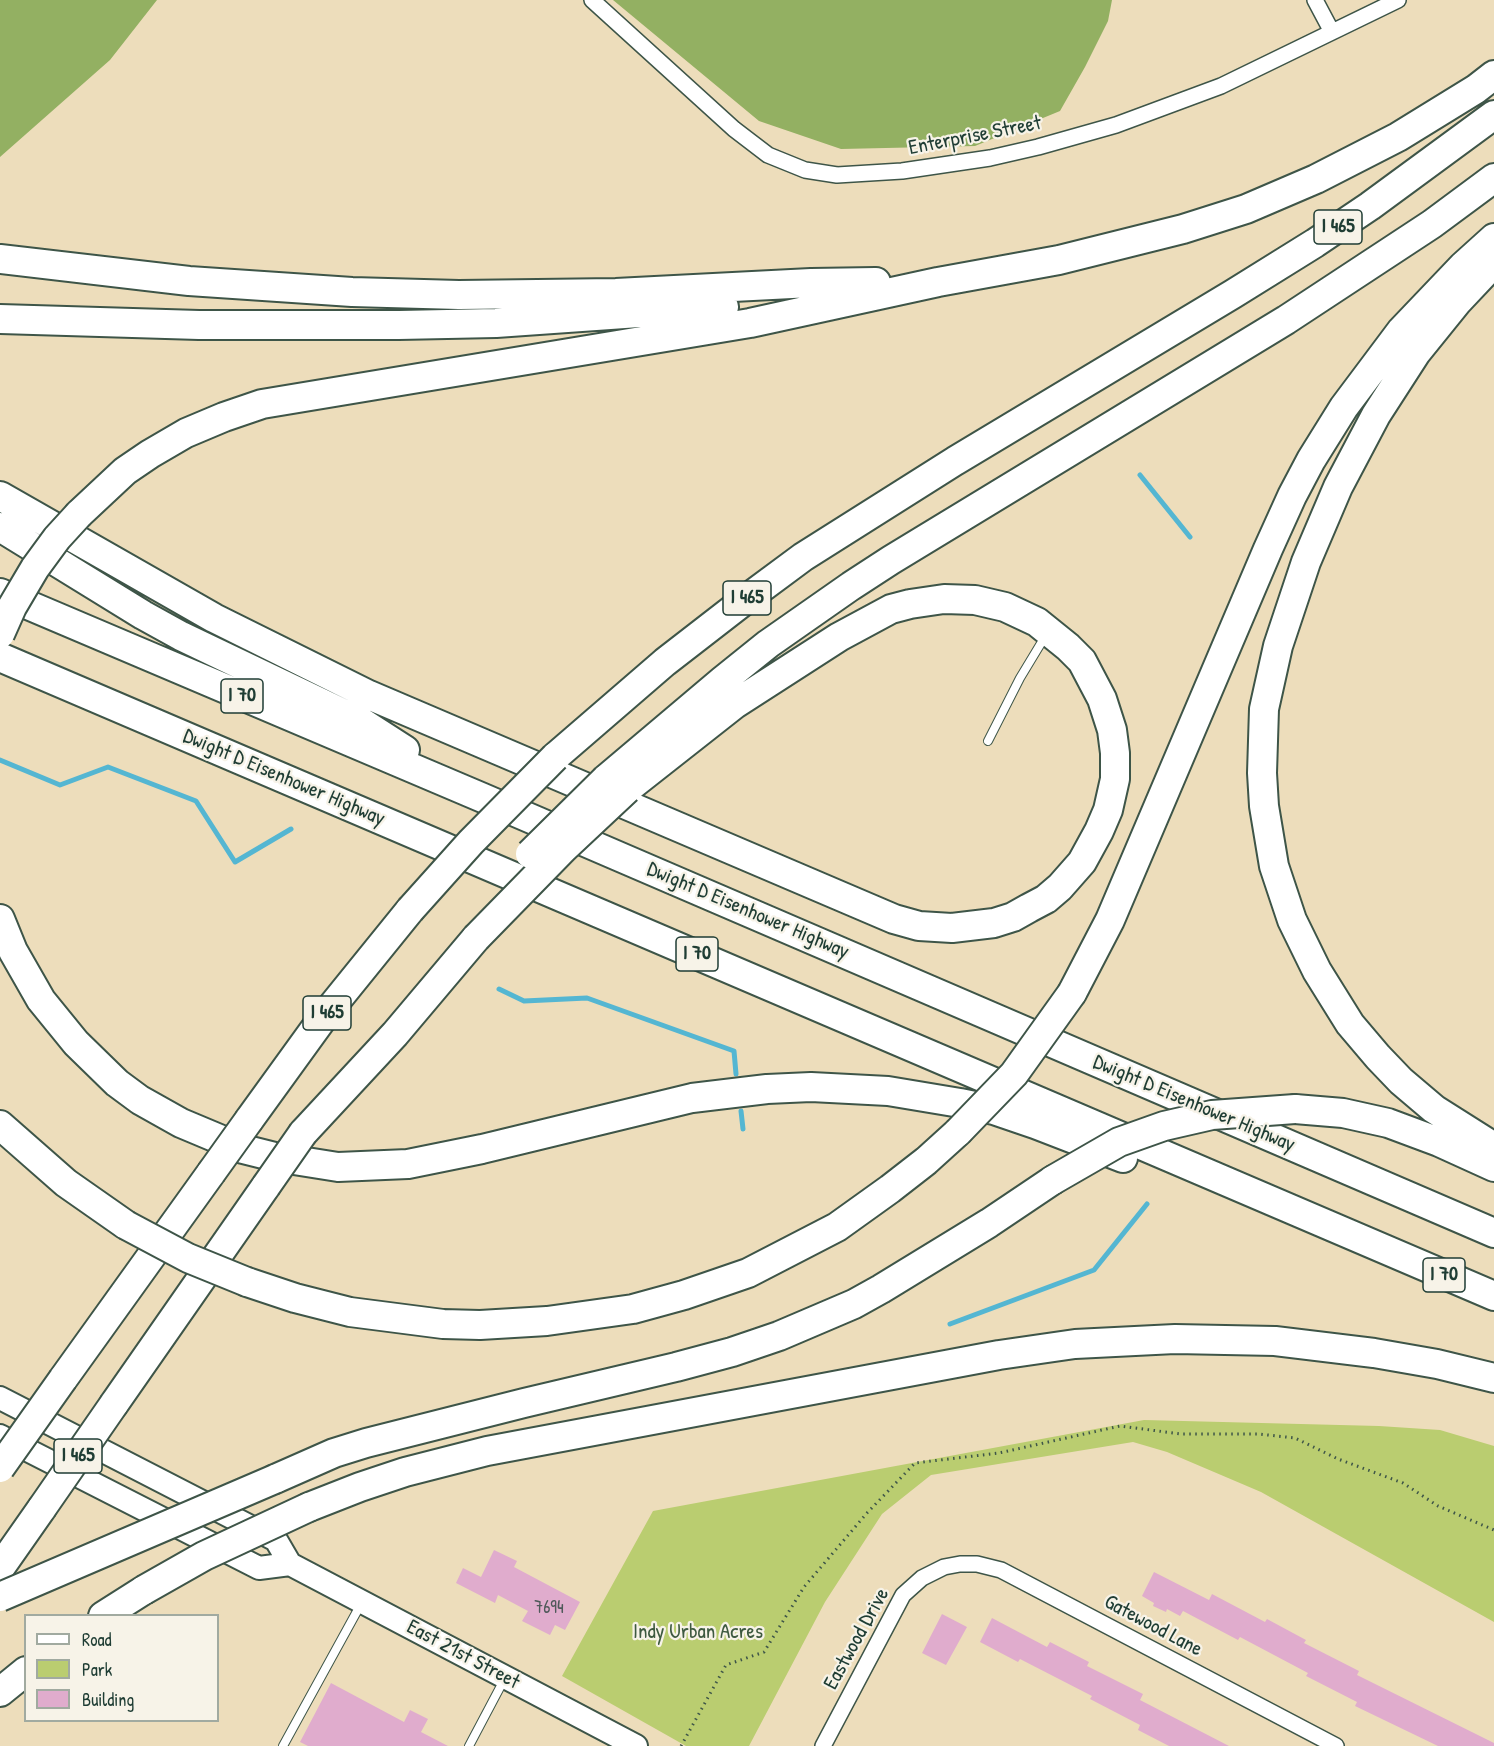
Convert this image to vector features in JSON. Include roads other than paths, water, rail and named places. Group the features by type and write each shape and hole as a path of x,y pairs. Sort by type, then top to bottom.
{"highway":[{"path":"0,634 12,607 35,568 57,538 79,514 125,471 150,454 186,433 224,417 262,404 750,323 938,282 1059,260 1183,229 1246,209 1316,179 1398,137 1476,89 1494,75"},
{"name":"I 465","path":"0,1468 325,1015 410,910 471,842 555,758 673,656 803,558 955,461 1315,243 1370,206 1494,115"},
{"name":"I 465","path":"0,1568 303,1133 399,1002 468,934 519,866 617,784 677,717 750,659 851,586 1295,314 1432,224 1494,178"},
{"path":"0,1125 66,1183 126,1225 188,1258 247,1282 295,1298 350,1312 433,1324 480,1325 547,1321 633,1309 684,1295 748,1273 829,1232 890,1190 958,1132 1014,1074 1072,993 1110,920 1268,549 1311,460 1344,407 1394,339 1423,306 1494,238"},
{"path":"0,259 189,281 352,292 459,295 616,293 811,283 938,282"},
{"path":"1494,263 1458,301 1416,353 1376,415 1338,487 1306,562 1278,646 1264,709 1262,773 1268,836 1282,893 1292,920 1317,971 1350,1024 1377,1057 1401,1081 1434,1109 1494,1147"},
{"path":"0,319 199,325 399,325 507,322 748,305 825,306"},
{"path":"0,496 214,618 369,694 894,919 919,926 963,927 994,923 1013,917 1060,887 1082,862 1108,810 1115,779 1115,753 1112,730 1102,699 1082,661 1049,631 1037,622 1005,607 975,600 927,601 891,609 839,637 768,681 703,728 617,784"},
{"path":"0,527 143,615 181,636 363,723 483,798"},
{"name":"Dwight D Eisenhower Highway","path":"0,593 1494,1233"},
{"name":"Dwight D Eisenhower Highway","path":"0,657 1494,1296"},
{"path":"0,920 13,951 41,1000 76,1043 117,1083 156,1109 214,1138 243,1149 275,1157 338,1167 408,1164 504,1144 692,1098 758,1090 811,1087 888,1091 994,1110 1258,1210 1393,1254"},
{"path":"0,1597 334,1453 512,1406 676,1367 779,1336 854,1304 882,1289 1053,1180 1108,1148 1164,1126 1212,1115 1295,1110 1343,1113 1388,1123 1439,1142 1494,1167"},
{"path":"106,1614 204,1556 309,1507 389,1477 477,1453 999,1355 1075,1344 1174,1339 1275,1341 1374,1353 1437,1364 1494,1378"},
{"path":"0,1692 24,1673"}],"main road":[{"name":"East 21st Street","path":"0,1398 276,1540 290,1564 627,1744"},
{"path":"0,1436 259,1568 290,1564"}],"street":[{"name":"Enterprise Street","path":"592,0 734,129 768,155 806,170 837,175 894,172 950,165 1019,152 1077,137 1200,96 1398,0"},
{"path":"1315,0 1332,32"},
{"name":"Gatewood Lane","path":"944,1568 960,1564 977,1564 1001,1570 1336,1746"},
{"name":"Eastwood Drive","path":"823,1746 899,1602 922,1578 944,1568"}],"lane":[{"path":"988,741 1020,678 1049,631"},
{"path":"283,1746 362,1602"},
{"path":"469,1746 505,1677"}],"waterway":[{"path":"1140,475 1190,537"},
{"path":"0,760 60,785 108,767 196,801 235,862 291,829"},
{"path":"499,989 524,1001 587,998 734,1051 736,1074"},
{"path":"741,1111 743,1129"},
{"path":"950,1324 1094,1270 1147,1204"}],"park label":[{"name":"Indy Urban Acres","path":"698,1632"}]}
